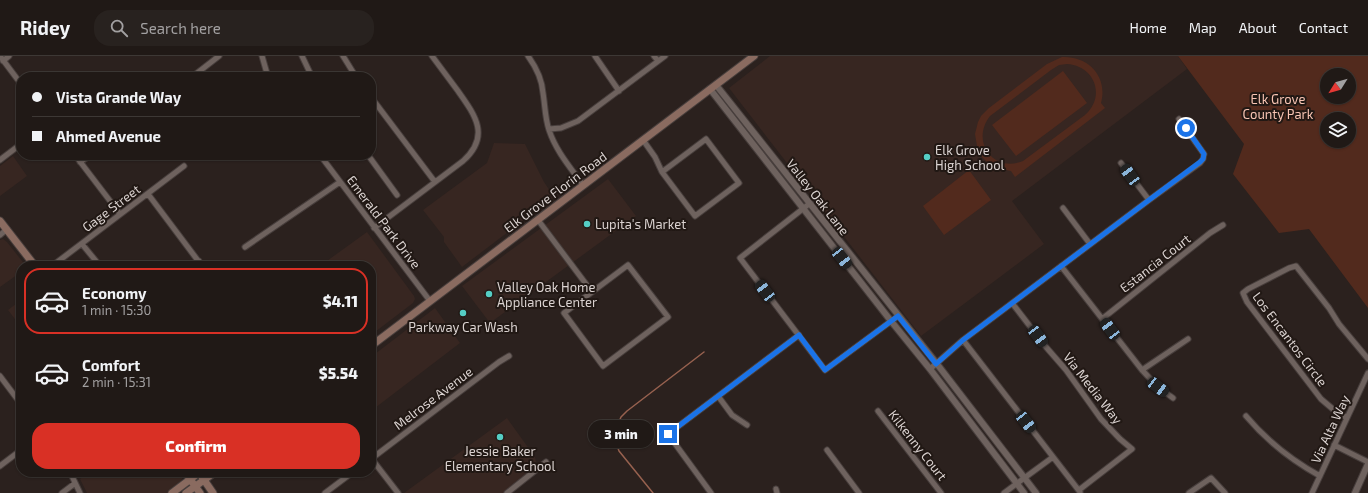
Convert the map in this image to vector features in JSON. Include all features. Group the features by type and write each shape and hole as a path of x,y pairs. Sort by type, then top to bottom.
{"main road":[{"name":"Elk Grove Florin Road","path":"376,342 754,56"},
{"path":"0,220 31,261"},
{"path":"188,477 200,493"},
{"path":"172,493 193,477"},
{"path":"202,477 213,493"},
{"path":"186,493 208,477"}],"street":[{"path":"9,56 2,58 16,77"},
{"path":"198,72 219,56"},
{"path":"262,56 267,72"},
{"path":"302,56 310,72"},
{"path":"343,56 353,72"},
{"path":"374,228 463,161 471,152 476,142 478,130 474,113 432,56"},
{"path":"528,56 535,66 541,82 549,129 561,156 583,185"},
{"path":"595,56 619,91"},
{"path":"654,56 658,61"},
{"path":"549,129 561,128 578,121 665,56"},
{"name":"Valley Oak Lane","path":"713,87 809,204 1036,493"},
{"name":"Valley Oak Lane","path":"713,87 804,208 930,369 1024,493"},
{"path":"376,104 435,182"},
{"path":"930,369 963,340 1203,159 1204,154 1200,147 1179,119"},
{"path":"643,140 655,157 662,172 695,216 739,182 706,139 662,172"},
{"path":"0,160 16,148"},
{"path":"83,160 80,162 120,214"},
{"name":"Emerald Park Drive","path":"324,160 430,302"},
{"path":"372,160 397,195"},
{"path":"1121,163 1149,200"},
{"name":"Gage Street","path":"59,261 184,166"},
{"path":"245,247 340,182"},
{"path":"148,194 199,261"},
{"path":"809,204 740,258 825,370 898,316"},
{"path":"1062,208 1090,244"},
{"path":"538,220 592,292"},
{"name":"Estancia Court","path":"1102,319 1210,233 1223,225"},
{"path":"0,235 7,229"},
{"path":"82,244 96,261"},
{"path":"628,265 668,317 604,366 564,313 592,292 628,265"},
{"path":"1061,266 1142,370 1158,387 1173,398"},
{"name":"Los Encantos Circle","path":"1347,418 1331,408 1314,391 1247,302 1243,293 1289,268 1296,266 1329,308 1339,324 1368,359"},
{"name":"Via Media Way","path":"1012,303 1066,370 1101,419 1132,449 1080,492"},
{"path":"711,493 668,434 799,335"},
{"path":"1142,370 1188,339"},
{"path":"963,340 1080,492"},
{"name":"Melrose Avenue","path":"376,454 499,362 510,356"},
{"name":"Via Alta Way","path":"1312,493 1368,373"},
{"path":"0,376 16,395"},
{"path":"718,396 732,415 747,425"},
{"name":"Kilkenny Court","path":"878,411 941,493"},
{"path":"1246,416 1281,451 1305,468 1320,476"},
{"path":"1334,446 1368,463 1355,493"},
{"path":"827,450 860,493"},
{"path":"0,466 16,454"},
{"path":"1004,493 1053,457"},
{"path":"507,493 546,462"},
{"path":"376,464 398,493"},
{"path":"72,477 80,493"},
{"path":"325,493 346,477"},
{"path":"1189,493 1211,478 1225,493"},
{"path":"62,493 74,484"}],"shaded area":[{"name":"Elk Grove High School","path":"770,56 1178,56 1187,69 1012,201 1044,244 921,336 729,88"},
{"path":"494,143 525,144 544,182 554,197 462,267 444,242 444,237 423,210 487,163"},
{"path":"13,156 27,176 0,196 0,166"},
{"path":"608,179 636,216 490,323 462,286"},
{"path":"367,232 415,299 413,303 376,331 376,261 327,261"},
{"path":"3,239 7,242 22,261 16,261 16,276 0,287 0,240"},
{"path":"16,304 16,320 8,310"},
{"path":"435,308 460,343 376,407 376,353"},
{"name":"Jessie Baker Elementary School","path":"507,418 535,457 537,467 504,493 404,493"},
{"path":"83,477 183,477 180,483 167,493 87,493 80,479"}],"green space":[{"name":"Elk Grove County Park","path":"1178,56 1368,56 1368,308 1309,229 1279,233 1233,174 1244,144"},
{"path":"1062,57 1080,60 1088,64 1099,77 1102,85 1101,103 1105,108 1015,177 1011,171 997,168 982,157 977,146 975,134 978,122 981,116 989,108 1047,64","holes":["1067,64 1077,66 1085,70 1091,76 1096,91 1095,99 1085,115 1023,161 1012,164 1003,163 988,153 984,145 983,136 984,126 990,116 1059,65"]},
{"path":"1063,71 1087,103 1016,156 992,125"},
{"path":"969,170 991,200 944,235 923,206"}],"waterway":[{"path":"653,493 619,451 615,435 617,427 621,417 627,411 704,352"}],"place":[{"name":"Elk Grove High School","path":"927,157"},
{"name":"Lupita's Market","path":"587,224"},
{"name":"Valley Oak Home Appliance Center","path":"489,294"},
{"name":"Parkway Car Wash","path":"463,313"},
{"name":"Jessie Baker Elementary School","path":"500,437"}],"route":[{"path":"668,434 799,335 825,370 898,316 936,364 963,340 1200,162 1203,159 1204,154 1186,128"}]}
